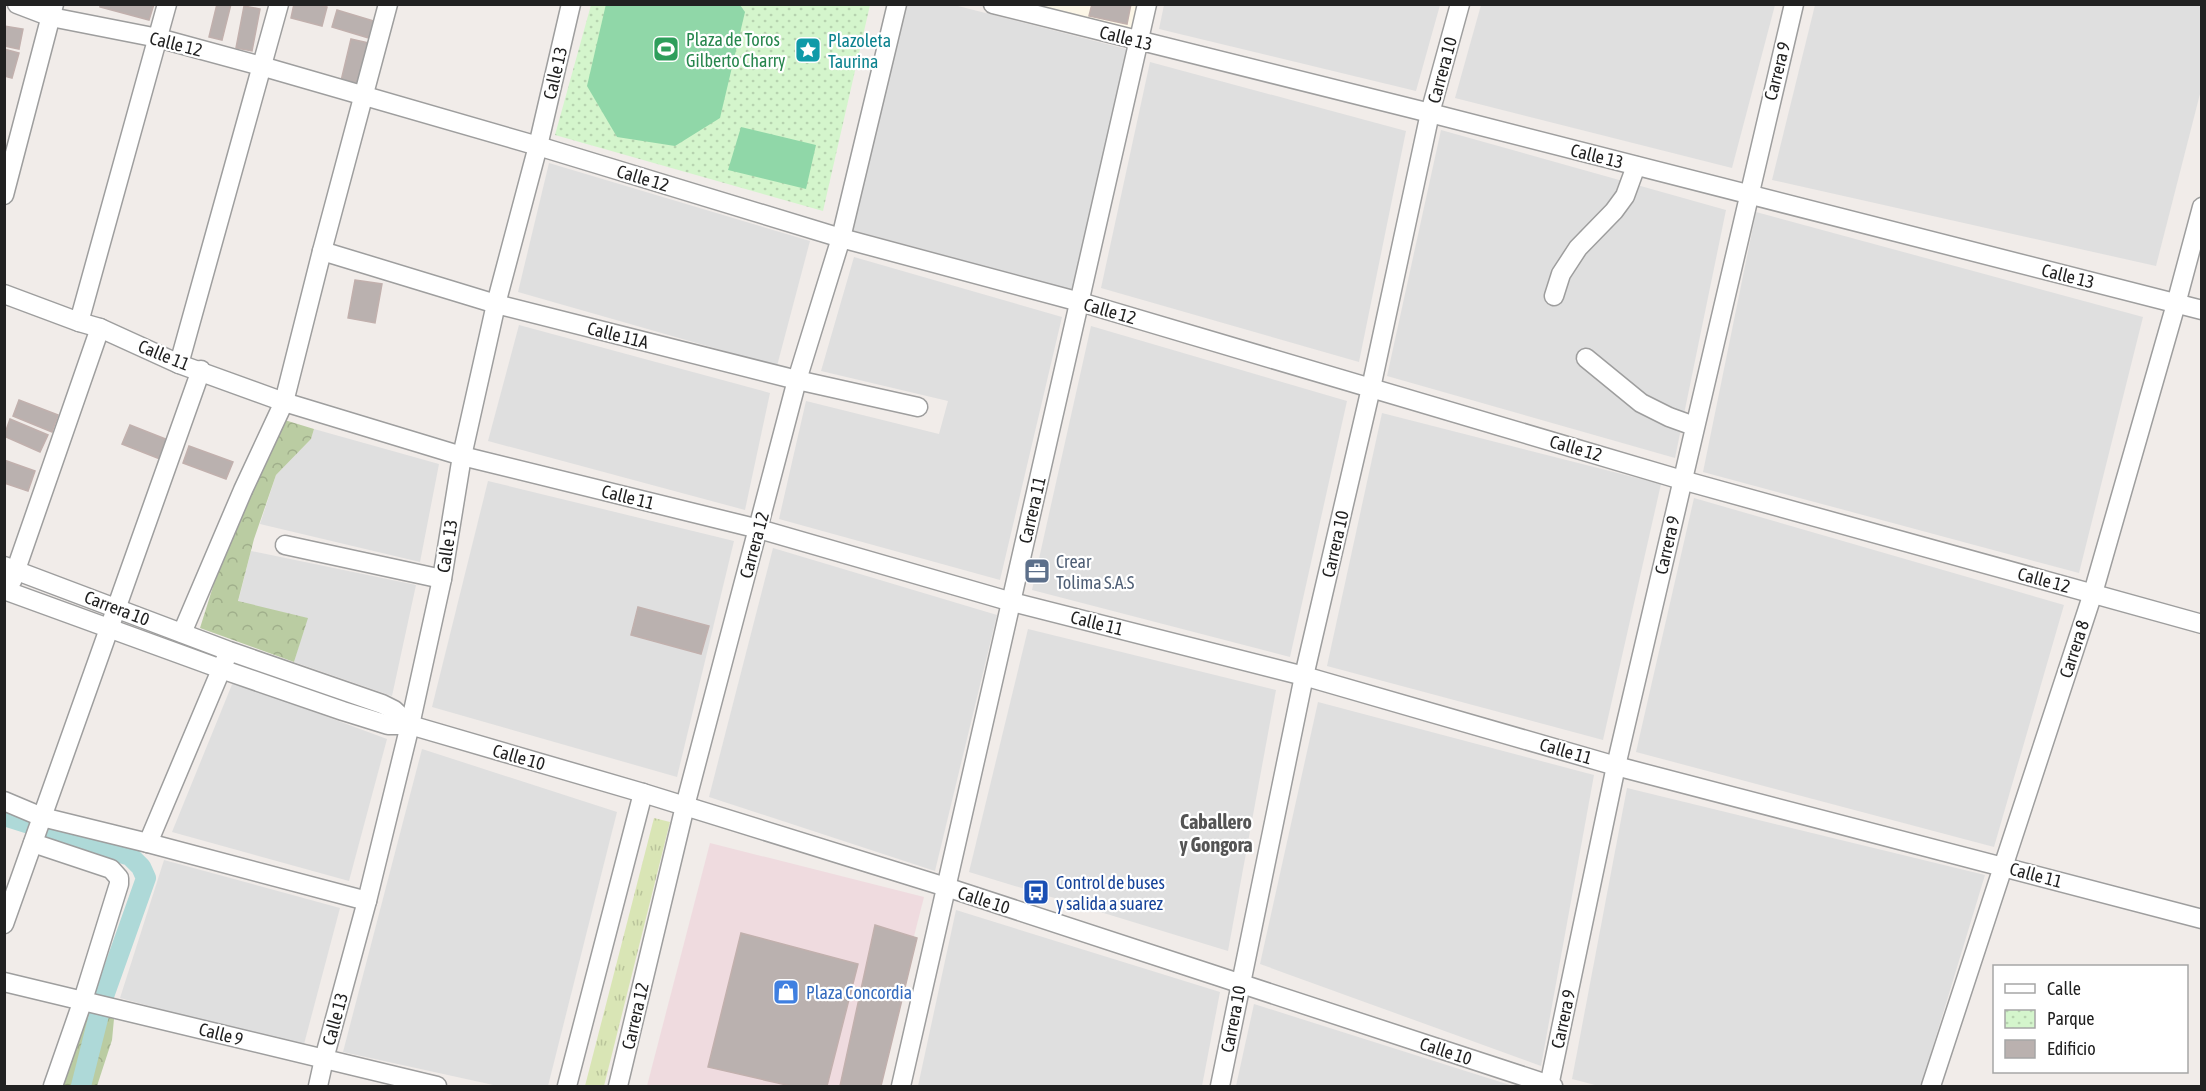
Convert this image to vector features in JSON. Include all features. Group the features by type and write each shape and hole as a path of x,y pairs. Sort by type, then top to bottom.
{"street":[{"name":"Calle 12","path":"17,4 53,11 261,66 538,146 841,238 1080,302 1682,480 2202,624"},
{"path":"79,322 167,4"},
{"path":"179,364 279,4"},
{"path":"182,633 243,490 284,402 388,4"},
{"name":"Calle 13","path":"318,1086 410,725 442,579 462,456 496,304 538,146 571,4"},
{"name":"Carrera 12","path":"618,1086 685,806 797,381 841,238 897,4"},
{"name":"Calle 13","path":"993,4 2202,310"},
{"name":"Carrera 11","path":"901,1086 1148,4"},
{"name":"Carrera 10","path":"1220,1086 1304,676 1371,388 1430,113 1460,4"},
{"name":"Carrera 9","path":"1550,1086 1616,766 1794,4"},
{"path":"4,195 53,11"},
{"path":"1554,296 1562,274 1578,248 1614,211 1625,196 1636,166"},
{"name":"Carrera 8","path":"1931,1086 2093,593 2202,207"},
{"name":"Calle 11A","path":"322,251 496,304 797,381 918,407"},
{"name":"Calle 11","path":"4,294 100,328 179,364 201,370 284,402 462,456 759,529 1012,602 1304,676 1616,766 2202,919"},
{"path":"6,594 10,568 100,328"},
{"path":"1586,358 1641,403 1694,426"},
{"path":"4,924 201,370"},
{"path":"285,545 442,579"},
{"name":"Carrera 10","path":"10,568 229,651"},
{"name":"Carrera 10","path":"6,594 110,628 221,669"},
{"path":"148,843 229,651"},
{"name":"Calle 10","path":"229,651 394,710 410,725"},
{"name":"Calle 10","path":"221,669 343,711 387,724 410,725 643,793 946,887 1550,1086"},
{"path":"343,711 349,693"},
{"path":"567,1086 643,793"},
{"path":"4,801 42,817 367,901"},
{"path":"33,843 111,869 119,878 85,1000 53,1086"},
{"name":"Calle 9","path":"4,982 437,1086"}],"shaded area":[{"path":"1164,4 1440,5 1416,91 1159,29"},
{"path":"906,5 954,5 1130,50 1073,290 852,230"},
{"path":"1013,5 1142,5 1136,36"},
{"path":"1481,5 1775,5 1732,168 1455,98"},
{"path":"1815,5 2201,5 2201,90 2156,266 1772,180"},
{"path":"1150,62 1406,131 1359,362 1101,288"},
{"path":"1441,130 1726,210 1675,458 1387,376"},
{"path":"549,163 810,241 777,366 518,292"},
{"path":"1756,212 2143,317 2079,573 1703,472"},
{"path":"854,257 1062,317 1000,580 779,519 806,401 939,434 948,401 821,371"},
{"path":"519,325 770,393 745,510 488,441"},
{"path":"1091,326 1347,401 1290,657 1032,590"},
{"path":"1382,413 1661,484 1603,740 1327,666"},
{"path":"314,429 439,464 420,562 260,524 276,475 311,439"},
{"path":"488,481 734,541 677,777 432,707"},
{"path":"1694,498 2064,605 1994,847 1636,752"},
{"path":"773,548 997,615 935,871 709,797"},
{"path":"251,551 416,585 392,696 294,662 307,618 238,602"},
{"path":"1028,629 1276,690 1228,951 969,872"},
{"path":"233,682 387,739 349,881 172,832"},
{"path":"1318,702 1594,775 1541,1066 1260,964"},
{"path":"422,749 617,812 548,1086 498,1086 343,1052"},
{"path":"1627,788 1985,875 1921,1086 1599,1086 1572,1079"},
{"name":"Plaza Concordia","path":"710,843 924,897 876,1086 647,1086"},
{"path":"164,860 340,908 303,1048 120,998"},
{"path":"956,910 1220,992 1202,1086 918,1086"},
{"path":"1254,1004 1513,1086 1236,1086"}],"green space":[{"name":"Plaza de Toros Gilberto Charry","path":"606,4 740,5 745,12 720,118 675,146 617,137 587,86"},
{"path":"591,5 870,5 823,211 555,135"},
{"path":"741,127 816,145 806,189 728,170"},
{"path":"278,418 314,429 311,439 276,475 254,539 238,601 308,618 294,662 200,628 237,510"},
{"path":"654,818 670,822 604,1086 585,1086"},
{"path":"90,1002 115,1008 112,1040 97,1086 60,1086"}],"building":[{"path":"100,4 154,4 149,20 100,7"},
{"path":"217,4 231,4 222,40 209,37"},
{"path":"294,4 317,4 327,7 322,26 291,18"},
{"path":"1092,4 1131,4 1127,24 1089,16"},
{"path":"244,6 260,9 252,51 236,48"},
{"path":"337,10 377,22 372,39 332,27"},
{"path":"4,26 23,29 19,49 4,46"},
{"path":"351,39 369,43 359,85 341,81"},
{"path":"4,49 19,53 12,78 4,76"},
{"path":"355,280 382,284 375,323 348,318"},
{"path":"19,400 58,415 52,432 13,416"},
{"path":"10,419 48,435 40,452 4,436"},
{"path":"130,425 168,440 160,459 122,444"},
{"path":"189,446 233,462 226,479 183,463"},
{"path":"4,460 35,471 28,491 4,483"},
{"path":"638,607 709,626 701,654 631,635"},
{"path":"875,925 917,938 881,1086 840,1086"},
{"path":"741,933 858,964 827,1086 791,1086 708,1067"}],"waterway":[{"path":"4,816 130,856 141,867 146,878 103,999 81,1086"}],"place":[{"name":"Plaza de Toros Gilberto Charry","path":"666,49"},
{"name":"Plazoleta Taurina","path":"808,50"},
{"name":"Crear Tolima S.A.S","path":"1037,571"},
{"name":"Control de buses y salida a suarez","path":"1036,892"},
{"name":"Plaza Concordia","path":"786,992"}],"district":[{"name":"Caballero y Gongora","path":"1216,832"}]}
